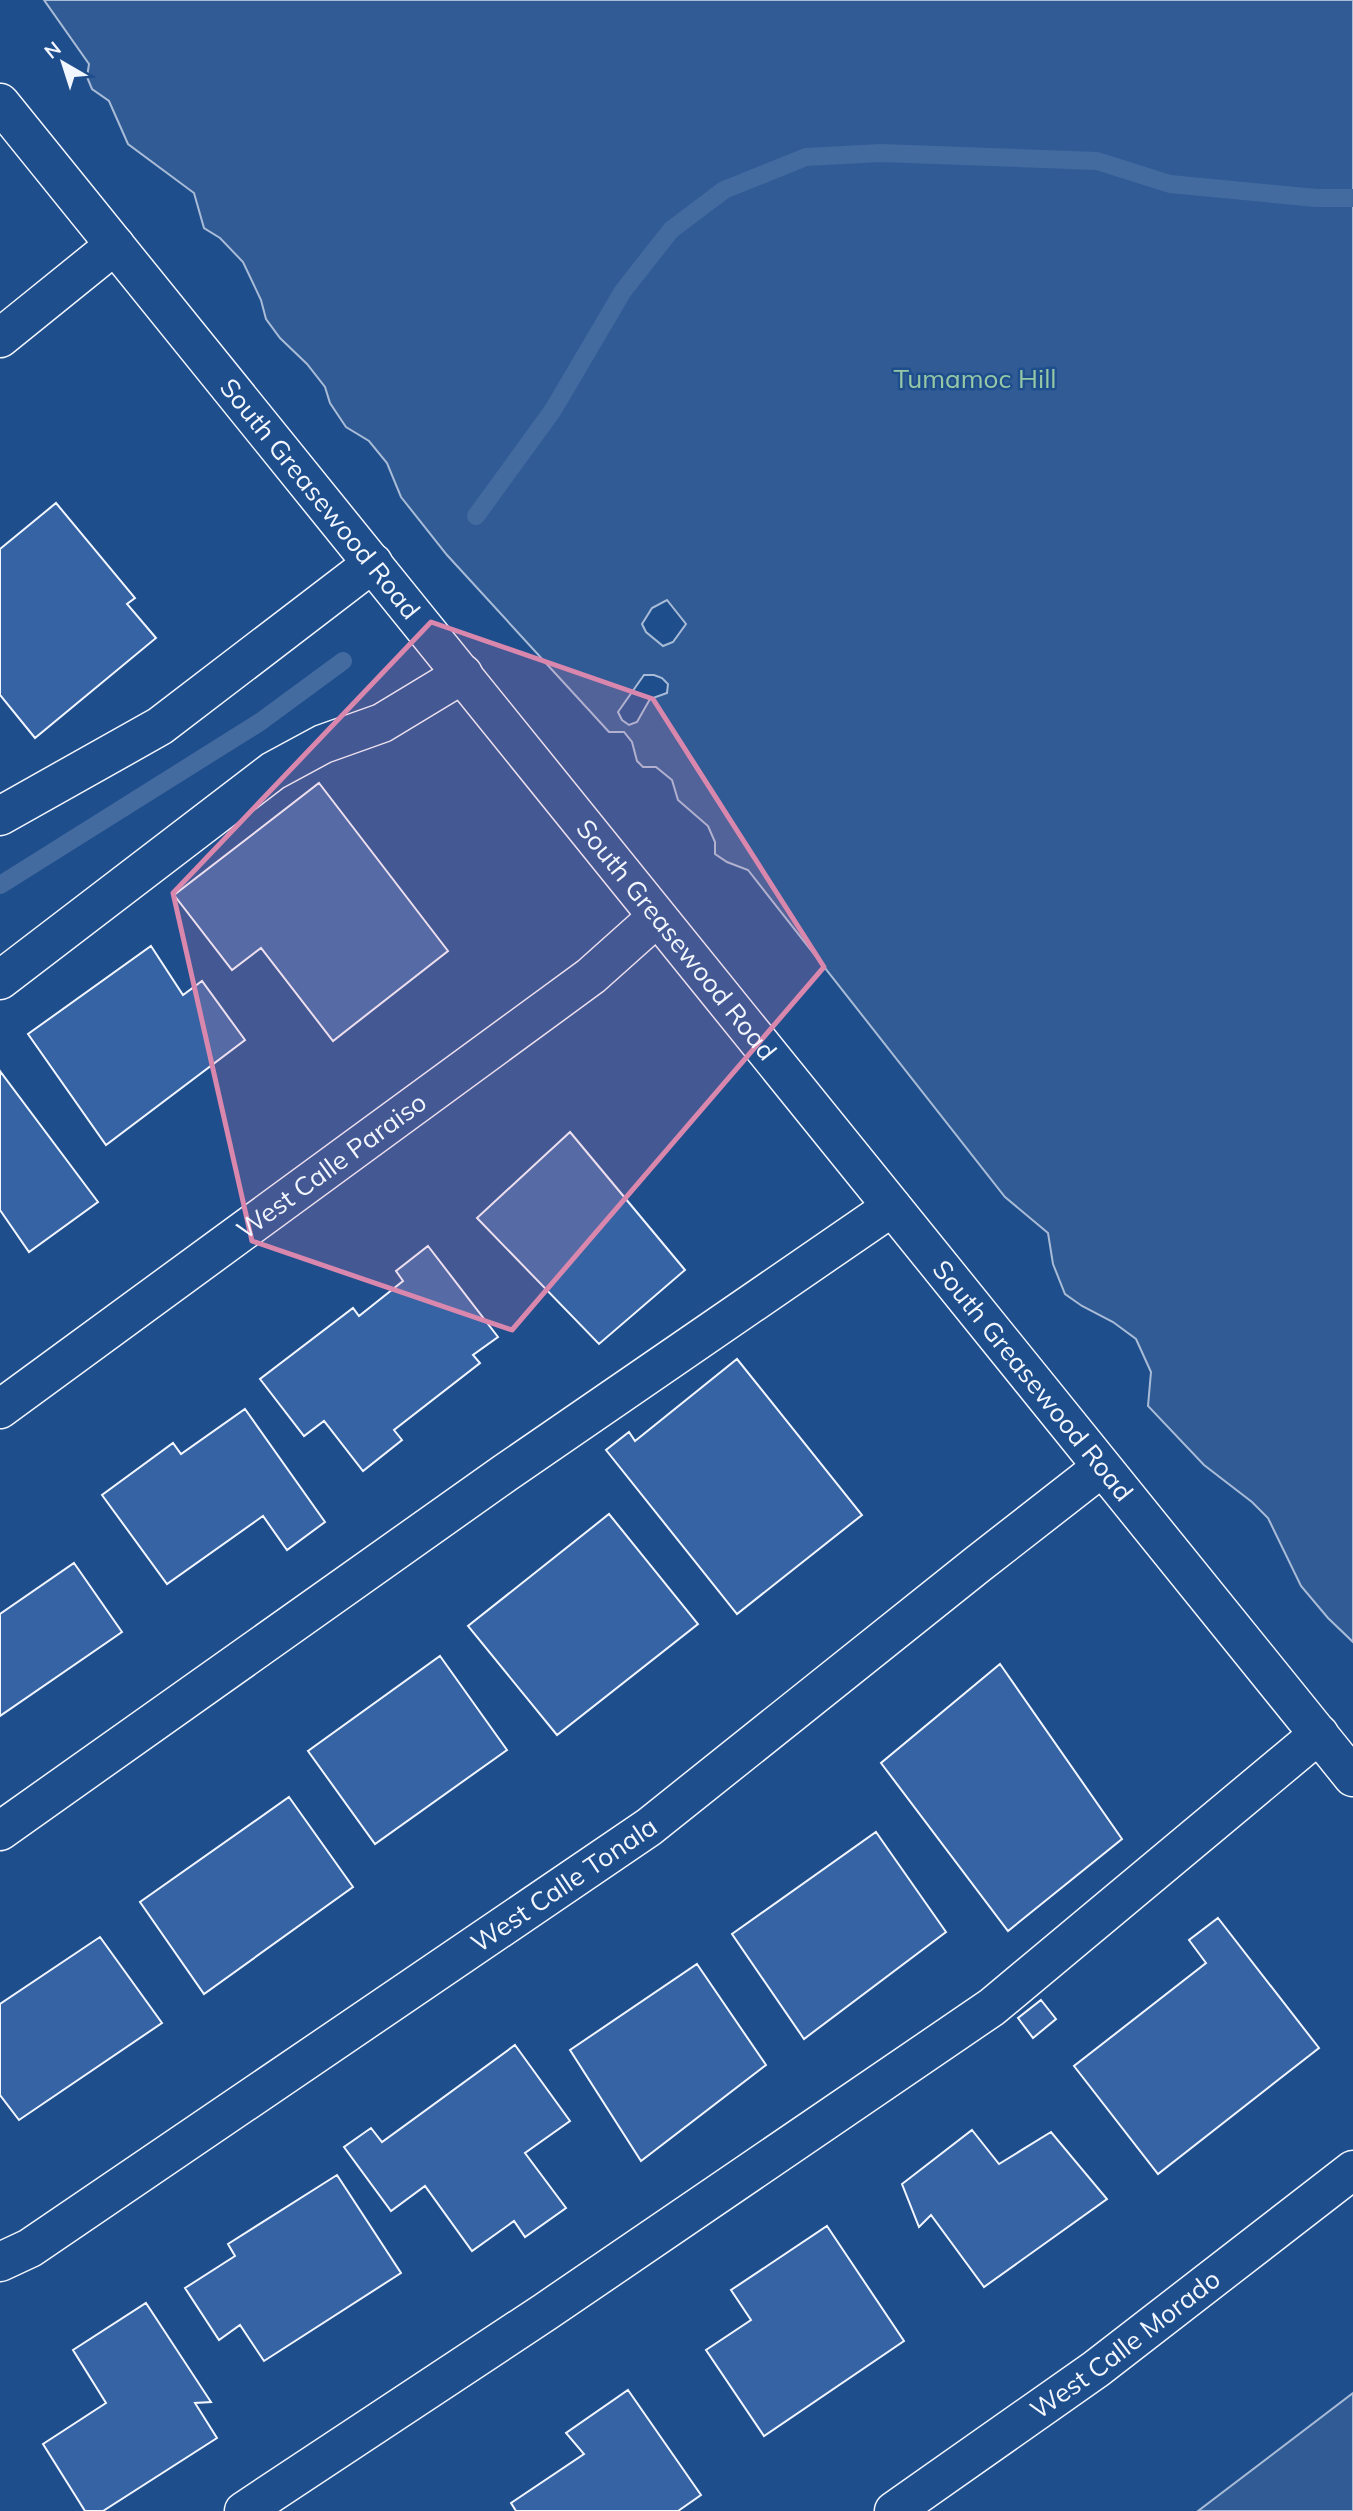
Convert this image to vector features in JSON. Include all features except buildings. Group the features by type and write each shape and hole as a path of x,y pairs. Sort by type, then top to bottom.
{"street":[{"name":"South Greasewood Road","path":"0,103 1353,1777"},
{"path":"0,338 115,245"},
{"path":"0,816 160,726 373,563"},
{"path":"0,980 273,771 323,744 382,723 463,674"},
{"name":"West Calle Paraiso","path":"0,1409 591,976 657,917"},
{"path":"0,1831 505,1473 892,1207"},
{"name":"West Calle Tonala","path":"0,2262 30,2248 649,1827 978,1563 1101,1468"},
{"path":"244,2511 545,2312 992,2007 1319,1734"},
{"name":"West Calle Morado","path":"894,2511 1096,2369 1353,2170"}],"highlighted area":[{"path":"431,622 653,699 824,967 512,1330 252,1241 173,893"}],"shaded area":[{"name":"Tumamoc Hill","path":"44,0 1353,0 1353,1642 1301,1586 1268,1518 1252,1502 1204,1465 1148,1406 1151,1372 1136,1339 1065,1294 1053,1264 1048,1233 1005,1197 748,870 715,854 715,842 708,826 678,800 672,780 656,767 643,767 637,761 632,742 624,732 609,732 447,555 401,497 387,463 369,441 346,427 330,403 325,387 266,319 261,300 243,262 220,238 204,228 194,193 128,144 109,101 92,89 87,77 89,64","holes":["667,600 686,624 673,642 663,646 646,632 642,624 652,608","644,675 662,678 668,684 667,693 650,699 637,722 629,725 622,720 618,712"]},
{"path":"1353,2393 1353,2511 1198,2511"}],"waterway":[{"path":"476,516 553,410 623,291 671,230 724,190 806,157 881,153 1097,161 1170,184 1316,198 1353,198"},
{"path":"0,885 260,722 343,661"}]}
